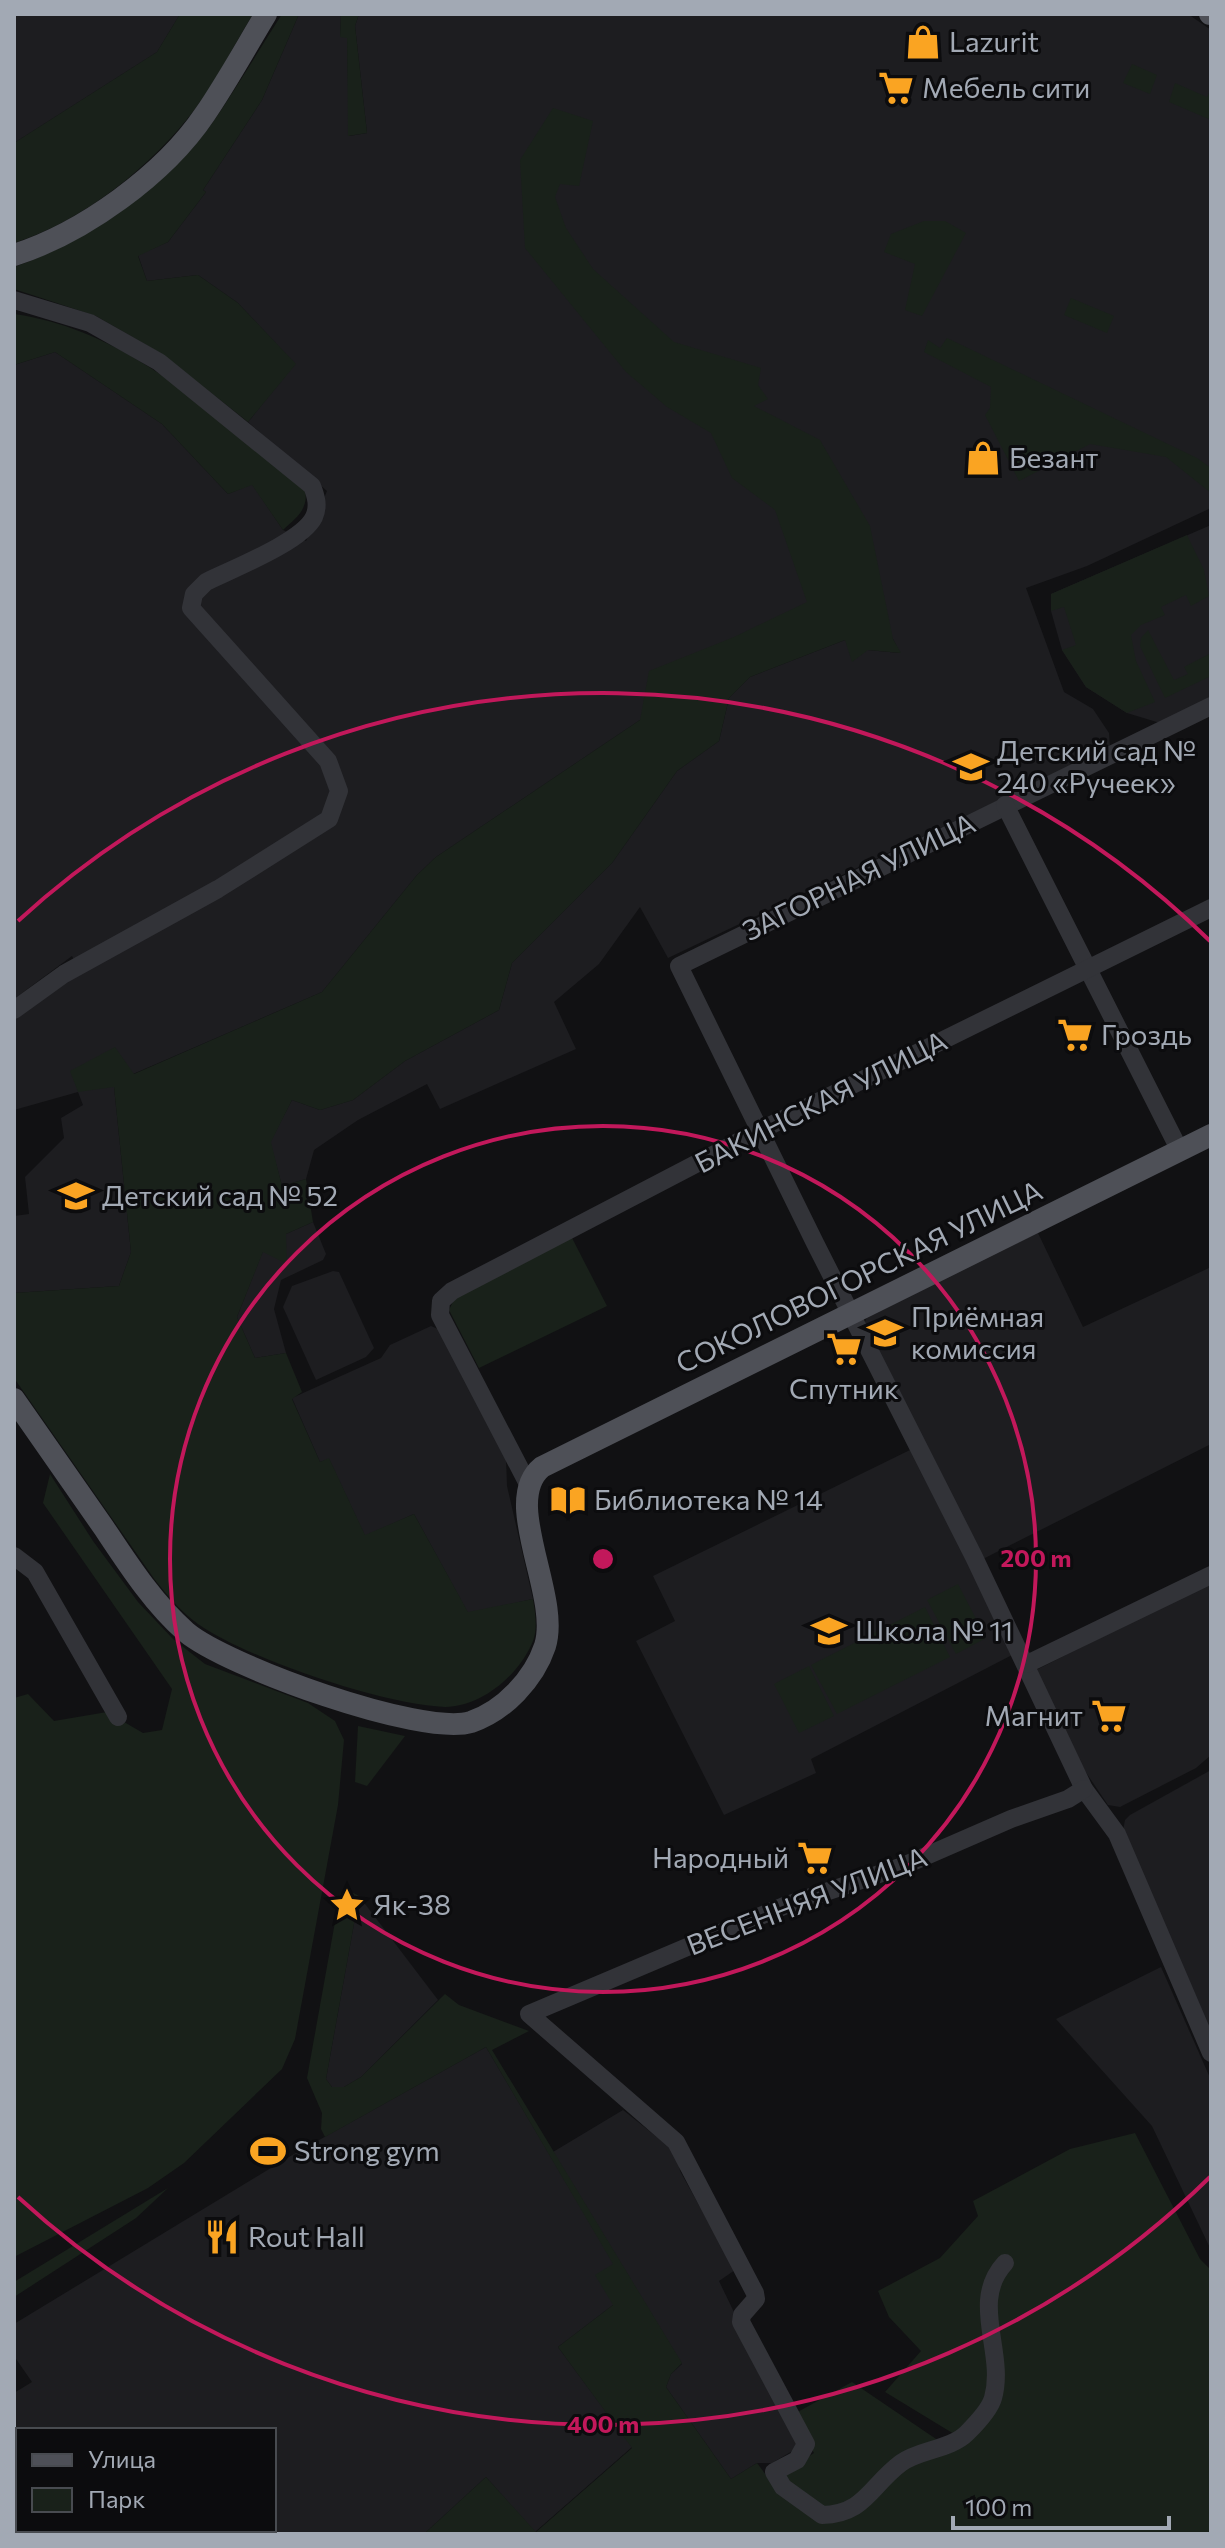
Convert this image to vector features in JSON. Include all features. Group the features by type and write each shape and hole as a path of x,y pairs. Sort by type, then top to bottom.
{"main road":[{"path":"14,255 48,244 90,221 161,162 203,117 266,14"},
{"name":"СОКОЛОВОГОРСКАЯ УЛИЦА","path":"531,1479 1211,1135"},
{"path":"14,1399 146,1588 188,1634 245,1666 333,1697 441,1722 470,1722 496,1709 524,1683 545,1646 549,1616 527,1512 531,1479"}],"street":[{"path":"14,300 90,323 159,362 312,486 317,499 315,515 304,531 206,582 194,594 191,608 328,761 339,791 329,819 218,889 64,974 14,1010"},
{"name":"ЗАГОРНАЯ УЛИЦА","path":"761,1130 679,966 1211,706"},
{"path":"1005,805 1180,1151"},
{"name":"БАКИНСКАЯ УЛИЦА","path":"531,1479 453,1341 439,1307 452,1291 761,1130 1211,908"},
{"path":"761,1130 1027,1664 1084,1789 1117,1834 1211,2053"},
{"path":"14,1556 35,1572 118,1717"},
{"path":"1027,1664 1211,1575"},
{"name":"ВЕСЕННЯЯ УЛИЦА","path":"1005,2263 989,2284 988,2293 995,2366 993,2400 966,2435 902,2462 850,2513 822,2515 783,2487 774,2472 797,2460 806,2444 741,2322 742,2315 756,2299 755,2293 676,2142 529,2014 784,1906 903,1866 1011,1819 1068,1799 1084,1789"}],"shaded area":[{"path":"14,14 180,14 157,52 14,143"},
{"path":"299,14 341,14 340,36 347,37 349,136 367,133 355,26 359,14 1188,14 1211,30 1211,508 1087,566 1026,588 1064,692 1093,709 1109,733 1110,747 668,958 640,907 599,964 554,1002 576,1049 440,1109 427,1084 358,1120 314,1150 306,1179 282,1186 270,1142 292,1100 320,1110 353,1100 405,1061 499,1010 512,963 612,863 677,771 719,741 729,698 750,677 845,640 868,650 900,653 893,639 819,609 640,720 436,857 417,875 322,992 133,1074 114,1087 131,1252 119,1286 14,1293 14,1216 29,1214 25,1177 64,1138 61,1118 83,1105 78,1092 14,1110 14,1018 81,973 72,956 14,999 14,365 55,352 162,424 228,494 252,484 283,530 306,541 327,491 248,422 295,364 238,303 198,275 147,281 138,255 168,242 206,192 203,190 262,100"},
{"path":"1211,525 1211,699 1160,723 1127,713 1086,687 1062,650 1051,611 1051,594"},
{"path":"313,1222 326,1254 323,1260 281,1280 274,1309 286,1353 255,1358 237,1317 263,1251 286,1234"},
{"path":"1038,1233 1083,1327 1211,1267 1211,1444 981,1560 863,1327 868,1314"},
{"path":"333,1271 339,1272 374,1348 366,1357 316,1380 283,1307 292,1286"},
{"path":"431,1326 438,1329 506,1458 507,1486 533,1599 468,1613 414,1514 365,1536 329,1459 320,1462 292,1398 381,1358 390,1345"},
{"name":"Школа № 11","path":"912,1449 1014,1654 811,1759 816,1773 724,1815 636,1641 675,1621 653,1576"},
{"path":"1211,1582 1211,1755 1196,1768 1120,1807 1108,1805 1085,1771 1036,1670"},
{"path":"1211,1770 1211,2032 1123,1831 1125,1820 1130,1815"},
{"path":"359,1896 438,2000 361,2077 344,2087 332,2087 326,2079"},
{"path":"1161,1967 1211,2080 1211,2250 1152,2126 1056,2019"},
{"path":"486,2047 614,2264 613,2305 558,2347 632,2447 535,2532 486,2477 424,2534 14,2534 14,2393 32,2382 14,2356 14,2324 294,2154"},
{"path":"623,2110 677,2153 680,2171 735,2270 719,2281 799,2447 772,2463 757,2463 731,2479 666,2387 671,2374 682,2364 553,2152"}],"green space":[{"path":"180,14 253,14 203,98 158,151 114,190 90,206 65,221 14,243 14,143 157,52"},
{"path":"282,14 299,14 262,100 203,190 206,192 168,242 138,256 147,281 198,275 238,303 296,364 248,422 162,354 96,316 14,289 14,267 70,243 98,227 124,210 173,169 213,122"},
{"path":"341,14 359,14 355,26 367,133 348,136 347,38 340,37"},
{"path":"1132,64 1157,75 1150,94 1123,83"},
{"path":"1175,83 1207,97 1211,89 1211,120 1169,102"},
{"path":"553,108 593,121 579,186 560,184 555,197 566,228 593,269 674,342 761,368 758,385 768,399 754,406 820,440 870,526 893,639 901,653 868,650 852,662 845,640 750,677 729,698 719,741 677,771 612,863 512,963 499,1010 405,1061 353,1100 320,1110 292,1100 271,1142 282,1186 306,1179 313,1222 286,1234 287,1264 263,1252 237,1317 255,1358 286,1353 302,1392 292,1399 320,1462 329,1458 365,1535 414,1514 468,1612 533,1599 535,1636 519,1665 486,1695 459,1706 445,1707 388,1698 317,1678 220,1638 180,1609 155,1580 14,1378 14,1293 119,1286 131,1252 114,1087 78,1092 70,1071 115,1047 134,1074 322,992 417,875 436,857 640,720 649,671 734,637 807,602 775,510 732,478 711,433 667,407 626,372 525,248 520,160"},
{"path":"924,221 945,221 966,233 922,316 905,310 915,264 884,252 891,234"},
{"path":"1071,298 1114,316 1107,333 1064,315"},
{"path":"14,314 56,323 96,338 170,381 305,489 301,512 283,530 252,485 228,494 162,424 55,352 14,365"},
{"path":"947,338 1197,458 1211,468 1211,493 1166,457 1090,444 1019,481 985,415 990,408 991,387 924,352 928,340 940,348"},
{"path":"1187,535 1204,570 1209,596 1191,606 1186,595 1161,607 1165,615 1141,625 1131,635 1136,661 1155,702 1127,713 1086,687 1062,650 1076,645 1064,607 1051,611 1051,594"},
{"path":"1148,630 1174,680 1188,674 1184,667 1211,653 1211,676 1165,698 1140,646 1141,638"},
{"path":"571,1236 607,1306 479,1368 449,1310 456,1295"},
{"path":"50,1474 93,1541 138,1602 173,1639 205,1664 308,1703 335,1721 344,1740 338,1805 295,2039 282,2069 184,2163 148,2188 14,2257 14,1698 28,1694 54,1721 107,1712 143,1733 162,1730 172,1689 43,1503"},
{"path":"958,1584 986,1638 956,1654 927,1600"},
{"path":"925,1607 950,1657 837,1714 811,1665"},
{"path":"809,1666 834,1716 799,1733 774,1684"},
{"path":"358,1726 405,1736 367,1786 355,1782"},
{"path":"348,1890 359,1896 326,2079 332,2087 344,2087 361,2077 445,1994 459,2005 529,2031 492,2050 682,2363 671,2374 666,2387 731,2479 757,2463 769,2479 841,2519 853,2517 903,2467 954,2434 885,2392 921,2351 889,2317 878,2291 940,2258 978,2216 973,2201 1070,2149 1135,2133 1200,2259 1211,2270 1211,2534 424,2534 486,2477 536,2532 632,2448 558,2347 613,2305 595,2275 613,2264 486,2047 325,2137 321,2129 322,2113 307,2078 340,1894"},
{"path":"168,2188 136,2218 14,2297 14,2282"},
{"path":"852,2382 939,2441 849,2507 822,2510 784,2479 784,2473 814,2453 794,2414"}],"place":[{"name":"Lazurit","path":"923,42"},
{"name":"Мебель сити","path":"896,88"},
{"name":"Безант","path":"983,458"},
{"name":"Детский сад № 240 «Ручеек»","path":"971,767"},
{"name":"Гроздь","path":"1075,1035"},
{"name":"Детский сад № 52","path":"76,1196"},
{"name":"Приёмная комиссия","path":"885,1333"},
{"name":"Спутник","path":"844,1349"},
{"name":"Библиотека № 14","path":"568,1500"},
{"name":"Школа № 11","path":"829,1631"},
{"name":"Магнит","path":"1109,1716"},
{"name":"Народный","path":"815,1858"},
{"name":"Як-38","path":"347,1905"},
{"name":"Strong gym","path":"268,2151"},
{"name":"Rout Hall","path":"222,2237"}]}
